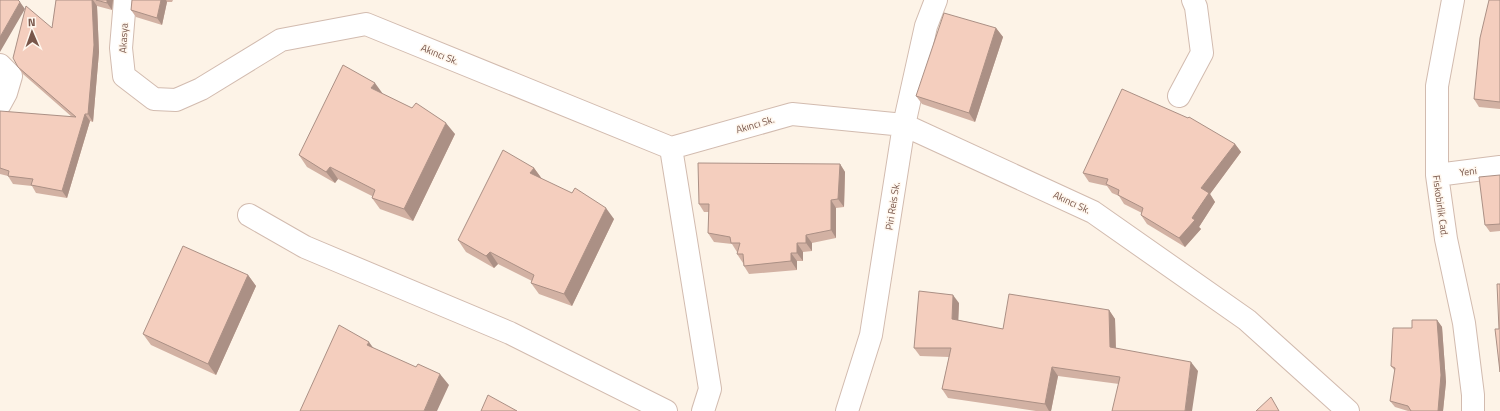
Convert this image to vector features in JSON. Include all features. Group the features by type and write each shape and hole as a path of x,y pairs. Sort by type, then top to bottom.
{"street":[{"name":"Akasya","path":"124,76 121,48 125,0"},
{"name":"Piri Reis Sk.","path":"847,411 871,335 904,125 926,26 936,0"},
{"path":"1179,96 1202,53 1196,7 1193,0"},
{"name":"Fiskobirlik Cad.","path":"1453,0 1437,86 1437,175 1446,240 1464,323 1473,395 1473,411"},
{"name":"Akıncı Sk.","path":"124,76 154,99 176,100 201,89 281,40 366,24 671,148 792,114 904,125 1093,212 1247,320 1348,411"},
{"path":"0,64 11,76 6,93 0,104"},
{"path":"671,148 710,390 703,411"},
{"name":"Yeni","path":"1437,175 1500,168"},
{"path":"249,215 305,247 510,333 666,411"}],"building":[{"path":"0,0 18,0 20,2 0,37"},
{"path":"56,0 92,0 94,45 88,114 85,114 62,191 31,185 33,179 8,176 9,171 0,168 0,111 76,117 18,67 13,58 26,6 52,28"},
{"path":"96,0 107,0 107,3"},
{"path":"132,0 161,0 157,18 131,10"},
{"path":"1489,0 1500,0 1500,102 1474,99 1480,38"},
{"path":"944,13 996,28 969,113 916,96"},
{"path":"343,65 375,83 371,88 412,108 416,103 446,123 404,209 372,198 375,190 330,167 326,172 299,155"},
{"path":"1122,89 1188,118 1189,117 1235,144 1201,188 1209,193 1192,218 1195,220 1179,238 1141,215 1143,208 1118,195 1119,190 1106,184 1108,179 1083,173"},
{"path":"503,150 534,168 530,173 572,193 575,188 606,208 564,294 531,283 534,275 490,252 486,256 458,240"},
{"path":"698,163 840,164 838,199 831,200 831,230 806,235 806,243 797,243 797,253 791,253 791,261 744,266 743,254 737,254 740,243 731,243 730,237 708,233 709,204 699,204"},
{"path":"1500,175 1500,224 1485,225 1479,177"},
{"path":"183,246 248,275 208,364 143,334"},
{"path":"1497,284 1500,284 1500,372 1495,329 1499,329"},
{"path":"919,291 953,295 952,319 1003,329 1009,294 1109,310 1110,347 1191,362 1185,411 1112,411 1120,377 1052,367 1045,404 942,389 951,348 914,348"},
{"path":"1412,320 1437,320 1441,375 1438,411 1411,411 1408,406 1390,401 1395,368 1391,366 1393,328 1412,328"},
{"path":"339,325 369,342 367,345 416,367 418,364 440,374 424,411 300,411"},
{"path":"488,395 517,411 481,411"},
{"path":"1271,397 1279,411 1256,411"}]}
